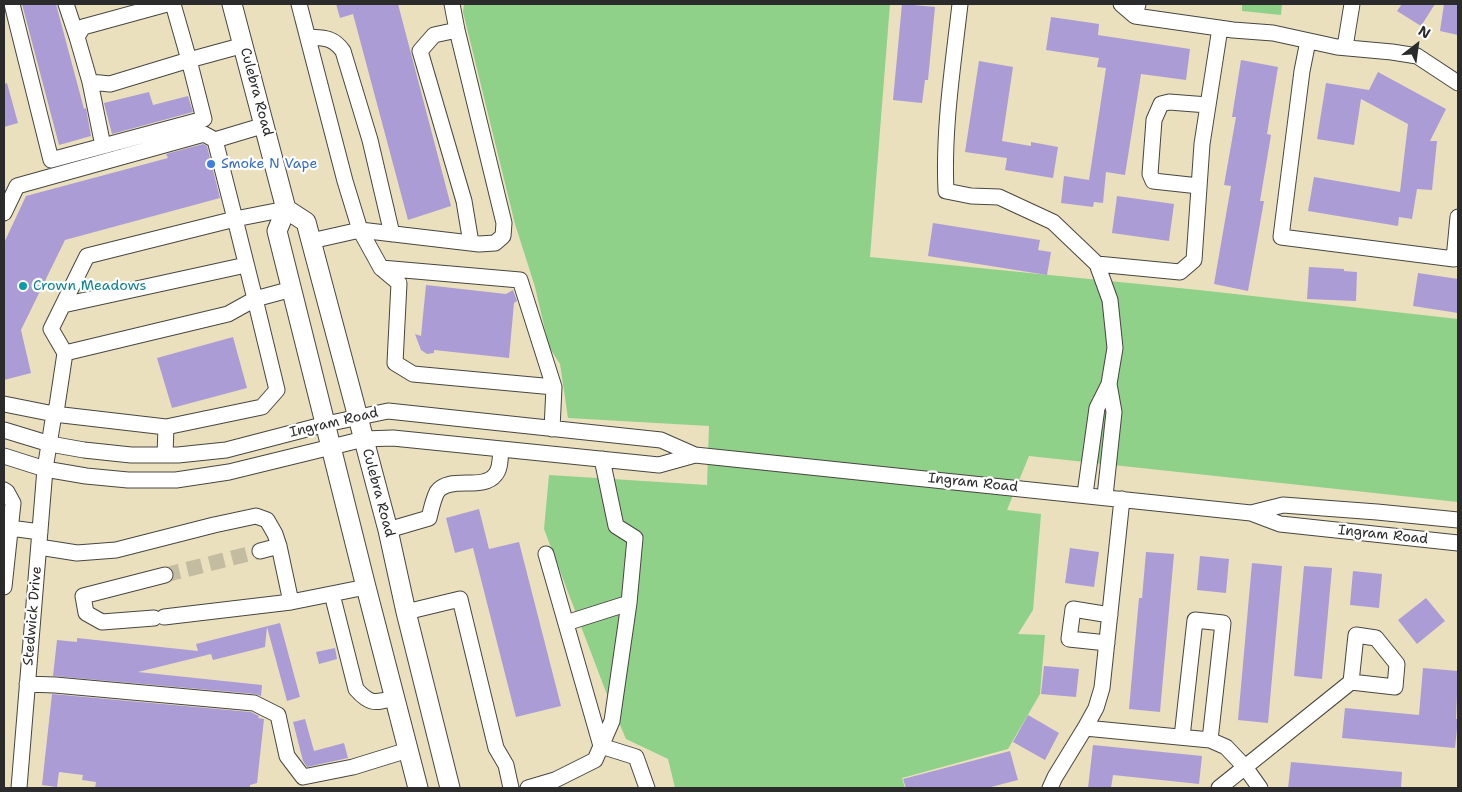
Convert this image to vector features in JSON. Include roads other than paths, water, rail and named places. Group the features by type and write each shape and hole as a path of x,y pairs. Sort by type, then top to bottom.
{"main road":[{"name":"Culebra Road","path":"232,4 286,209 306,222 388,530 406,612 450,788"},
{"path":"286,209 277,231 418,788"}],"street":[{"path":"12,4 51,160 204,119 173,4"},
{"path":"66,4 90,82 103,146"},
{"path":"77,37 83,27 167,4"},
{"path":"299,4 345,181 360,230 381,268 399,282 395,364 413,374 554,387"},
{"path":"311,241 360,230 471,243 495,243 502,236 504,223 452,4"},
{"path":"960,4 950,88 945,169 946,191 971,196 999,197 1053,222 1097,264 1110,300 1115,348 1109,384 1097,408 1085,494"},
{"path":"1122,4 1136,10 1220,28 1273,34 1345,48 1417,56 1458,83"},
{"path":"1345,48 1352,4"},
{"path":"1097,264 1180,272 1194,260 1202,144 1220,28"},
{"path":"457,30 434,36 420,51 464,201 471,243"},
{"path":"308,37 328,39 338,44 343,52 370,140 392,234"},
{"path":"1308,41 1302,71 1281,237 1454,259 1458,217"},
{"path":"90,82 110,84 244,45"},
{"path":"1199,186 1153,181 1150,174 1154,120 1161,104 1169,102 1208,106"},
{"path":"4,213 17,186 204,134 215,140 265,125"},
{"path":"4,404 54,414 166,427 262,407 277,390 215,140"},
{"path":"286,209 235,219 86,256 51,329 64,353 228,314 255,299 292,289"},
{"path":"63,305 246,266"},
{"path":"381,268 520,280 554,387 552,428"},
{"name":"Stedwick Drive","path":"19,788 46,469 64,353"},
{"path":"1105,496 1114,412 1109,384"},
{"name":"Ingram Road","path":"4,430 50,444 131,455 165,455 226,450 358,416 388,411 660,440 695,455 1251,512 1280,524 1458,544"},
{"path":"165,455 166,427"},
{"name":"Ingram Road","path":"4,456 46,469 86,476 120,480 176,480 230,472 364,439 393,438 660,465 695,455"},
{"path":"388,530 429,518 438,492 446,485 488,480 496,475 501,449"},
{"path":"528,788 555,780 595,760 612,721 629,603 636,538 616,526 602,459"},
{"path":"4,490 13,503 4,588"},
{"path":"1050,788 1096,708 1102,688 1122,499"},
{"name":"Ingram Road","path":"1251,512 1283,505 1458,520"},
{"path":"10,528 78,553 116,550 256,516 267,520 275,534 291,602"},
{"path":"260,551 279,546"},
{"path":"546,554 601,746"},
{"path":"165,575 83,596 86,613 102,622 159,618 291,602 366,587"},
{"path":"332,594 356,689 364,698 375,703 395,698"},
{"path":"406,612 460,599 496,748 506,765 511,788"},
{"path":"566,623 629,603"},
{"path":"1107,644 1069,639 1073,609 1110,615"},
{"path":"1182,737 1195,620 1223,623 1210,740"},
{"path":"1219,788 1351,682"},
{"path":"28,684 254,703 278,715 287,756 303,777 353,767 408,750"},
{"path":"1085,728 1210,740 1226,747 1245,767 1260,788"},
{"path":"601,746 636,757 647,788"}],"tunnel":[{"path":"165,575 260,551"}],"place":[{"name":"Smoke N Vape","path":"211,164"},
{"name":"Crown Meadows","path":"23,286"}]}
